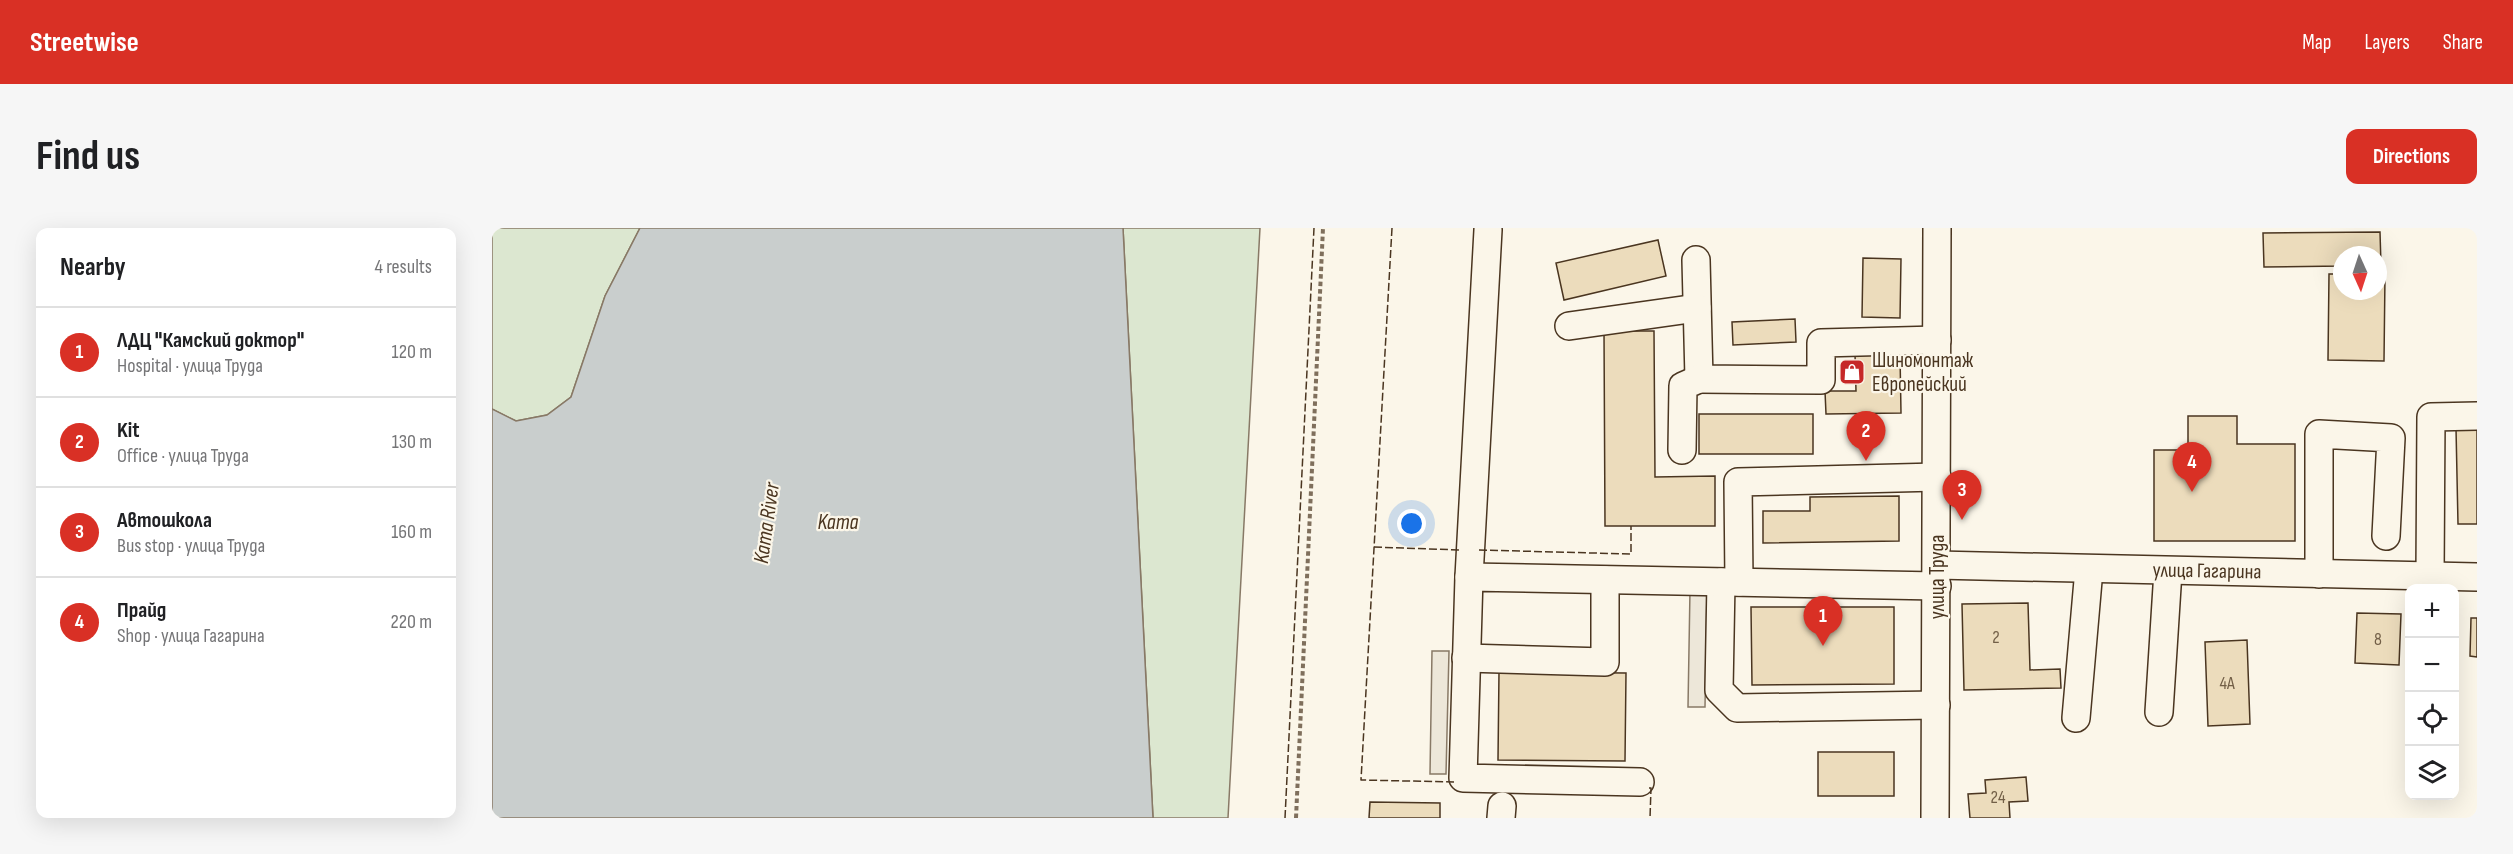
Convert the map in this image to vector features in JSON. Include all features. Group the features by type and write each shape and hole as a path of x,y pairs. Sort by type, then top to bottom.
{"street":[{"name":"улица Труда","path":"1935,818 1937,228"},
{"path":"1488,230 1468,577 1463,778 1640,782"},
{"path":"1696,260 1699,379"},
{"path":"1569,326 1697,308"},
{"path":"1682,450 1683,386 1699,379 1821,380 1821,343 1937,340"},
{"path":"2430,576 2431,417 2477,416"},
{"path":"2319,574 2319,434 2391,438 2386,536"},
{"path":"1936,705 1737,708 1719,690 1738,482 1937,477"},
{"path":"2076,718 2089,569"},
{"name":"улица Гагарина","path":"1468,577 1730,582 2089,569 2477,577"},
{"path":"2159,712 2168,571"},
{"path":"1466,658 1605,663 1605,580"}],"path":[{"path":"1296,818 1323,228"}],"green space":[{"path":"492,228 640,228 605,296 571,397 547,415 516,421 492,409"},
{"path":"1123,228 1260,228 1228,818 1153,818"}],"shaded area":[{"path":"1690,590 1707,590 1705,707 1688,707"},
{"path":"1432,651 1449,651 1446,774 1430,774"}],"water":[{"name":"Kama","path":"640,228 1123,228 1153,818 492,818 492,409 516,421 547,415 571,397 605,296"}],"building":[{"path":"2380,232 2380,246 2333,246 2333,266 2264,267 2263,233"},
{"path":"1658,240 1666,276 1564,300 1556,263"},
{"path":"1863,258 1901,259 1900,318 1862,317"},
{"path":"2329,274 2333,274 2333,300 2385,300 2384,361 2328,360"},
{"path":"1795,319 1796,342 1733,345 1732,322"},
{"path":"1604,331 1654,331 1655,477 1715,476 1715,526 1605,526"},
{"path":"1855,354 1900,354 1901,413 1826,414 1825,391 1856,391"},
{"path":"1699,414 1813,414 1813,454 1699,454"},
{"path":"2188,416 2237,416 2237,444 2295,444 2295,541 2154,541 2154,450 2188,450"},
{"path":"2456,428 2477,428 2477,524 2458,524"},
{"path":"1899,496 1899,541 1763,543 1763,511 1810,511 1810,497"},
{"path":"2028,603 2030,670 2060,669 2061,688 1964,690 1962,604"},
{"path":"1751,607 1894,607 1894,684 1752,685"},
{"path":"2357,613 2401,614 2399,665 2355,663"},
{"path":"2471,618 2477,618 2477,657 2470,656"},
{"path":"2247,640 2250,724 2208,726 2205,642"},
{"path":"1499,672 1626,673 1625,761 1498,760"},
{"path":"1818,752 1894,752 1894,796 1818,796"},
{"path":"2026,777 2028,801 2009,802 2010,818 1970,818 1968,794 1986,793 1985,780"},
{"path":"1370,802 1440,803 1440,818 1369,818"}],"fence":[{"path":"1285,818 1314,228"},
{"path":"1392,228 1361,780 1454,782"},
{"path":"1479,550 1631,554 1631,526"},
{"path":"1374,547 1461,550"},
{"path":"1649,788 1651,788 1650,818"}],"place":[{"name":"Шиномонтаж Европейский","path":"1852,372"},
{"name":"Kit","path":"1866,461"},
{"name":"Прайд","path":"2192,492"},
{"name":"Автошкола","path":"1962,520"},
{"name":"ЛДЦ \"Камский доктор\"","path":"1823,646"}],"water label":[{"name":"Kama River","path":"767,523"}]}
